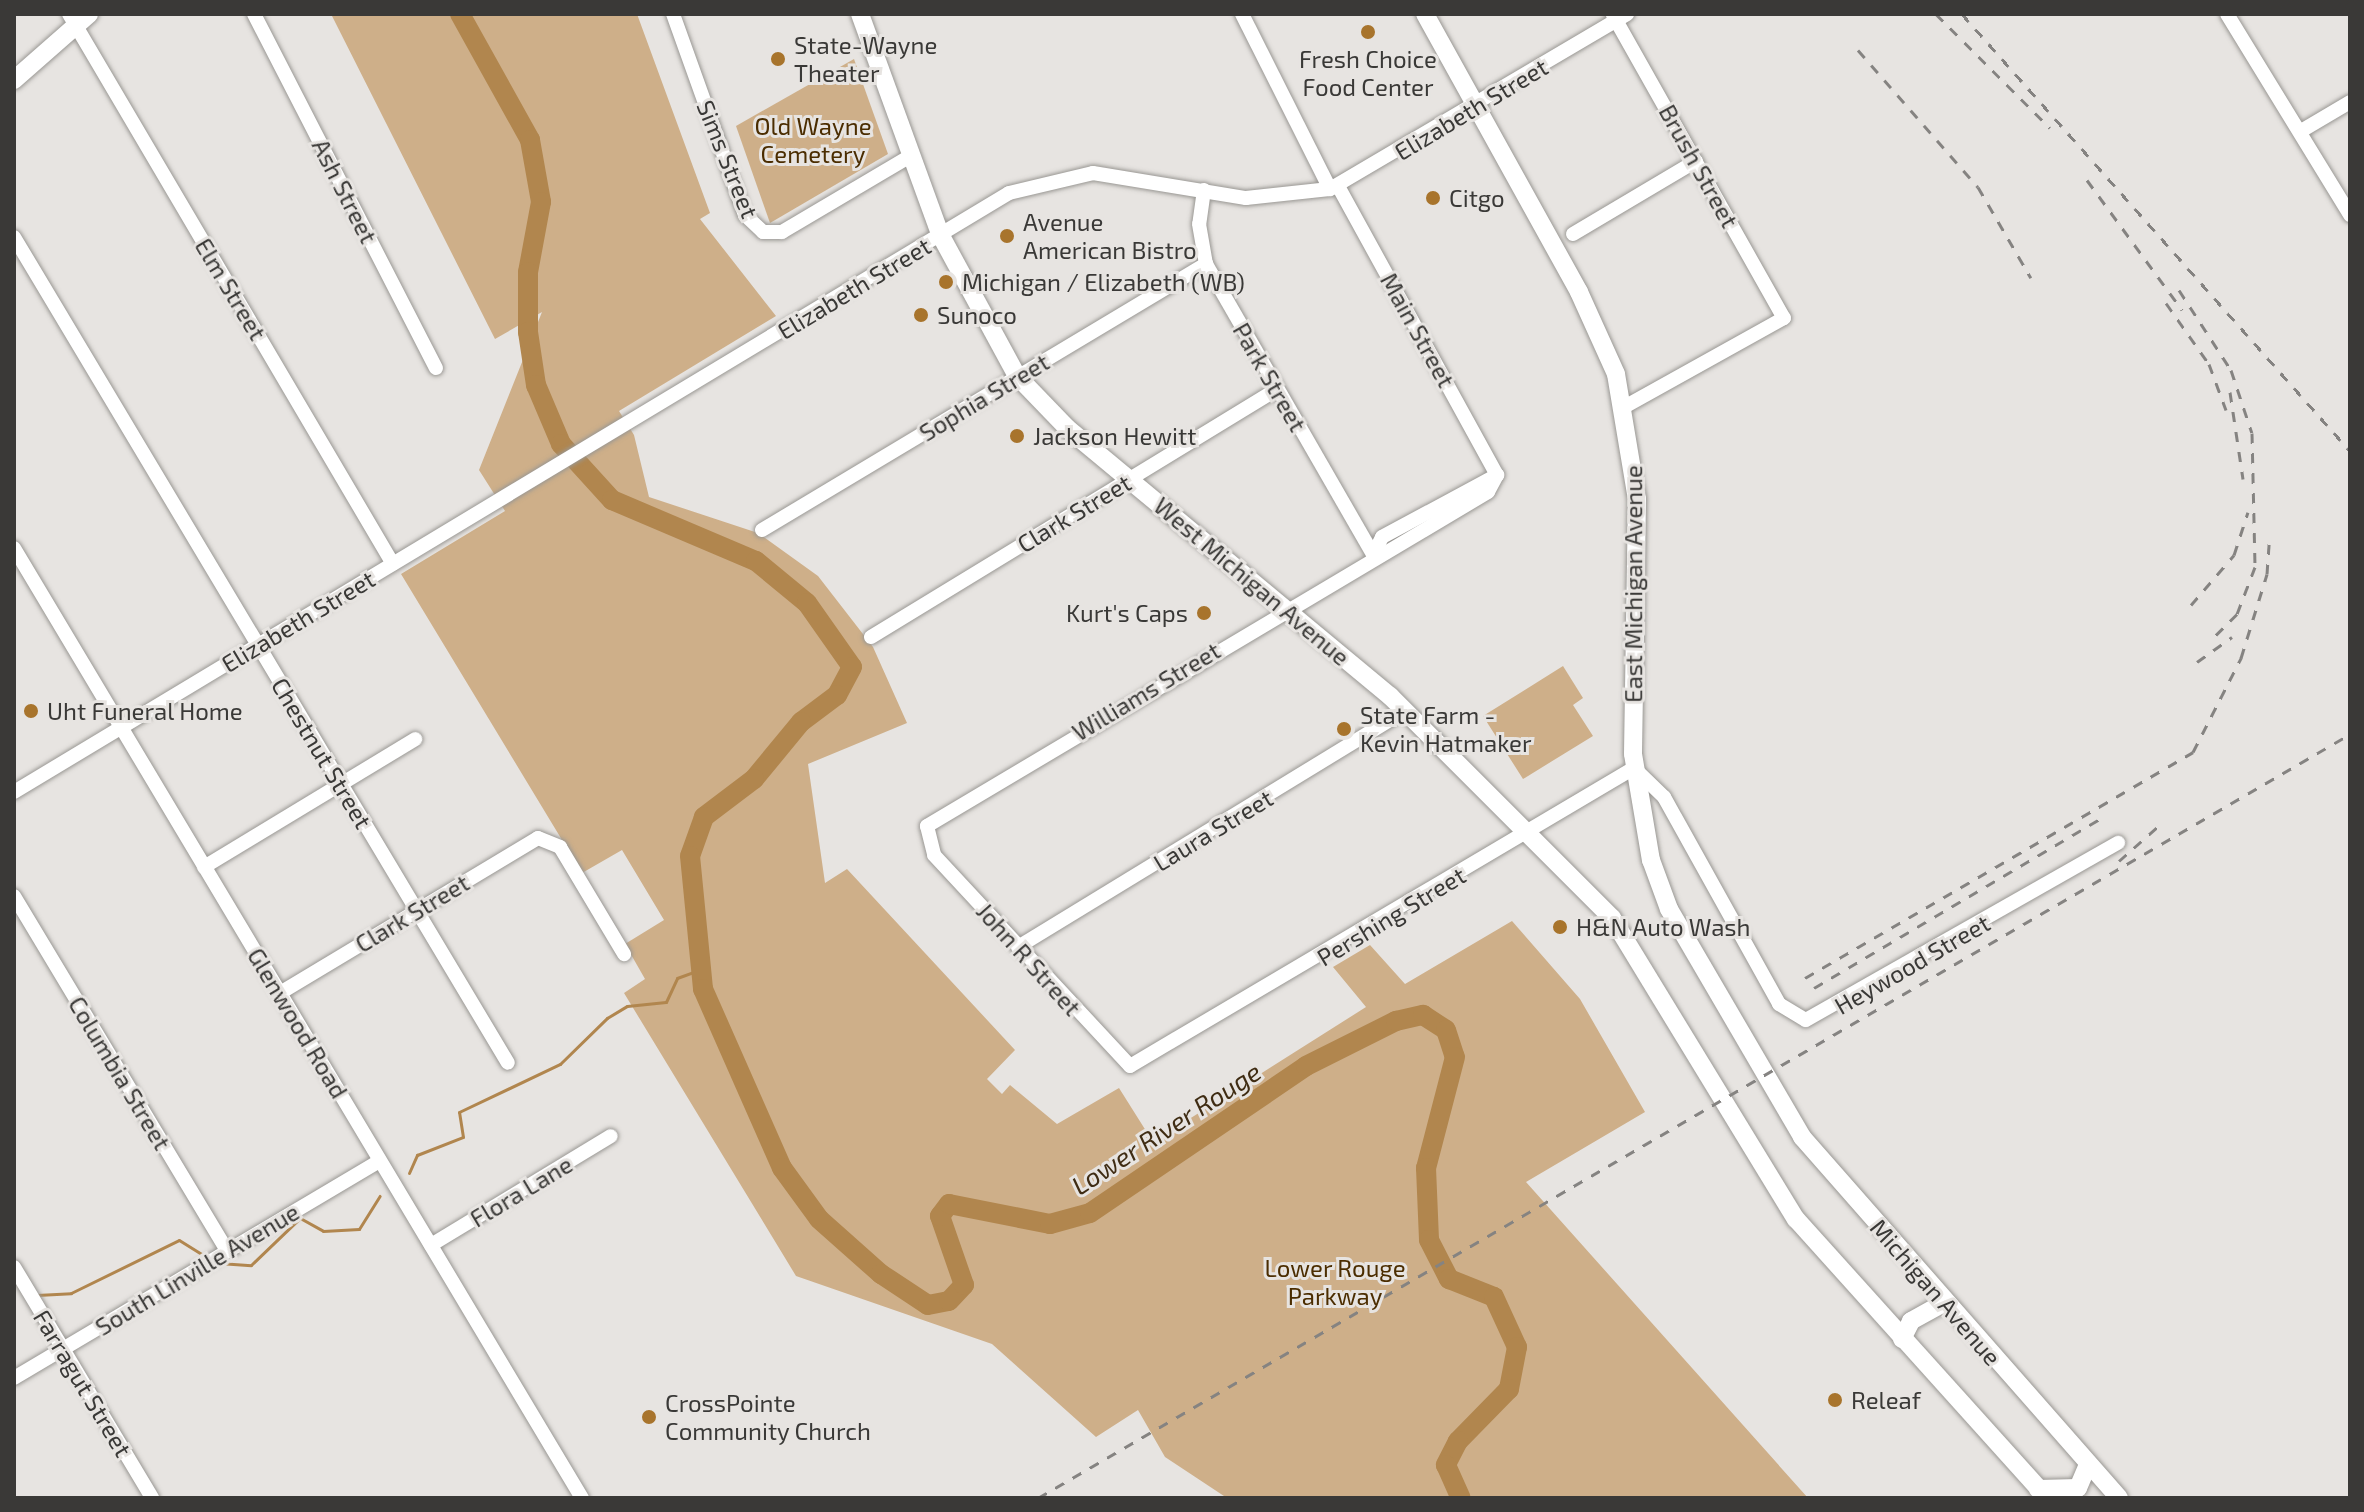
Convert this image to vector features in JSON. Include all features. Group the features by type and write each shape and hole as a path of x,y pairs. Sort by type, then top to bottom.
{"main road":[{"name":"West Michigan Avenue","path":"860,14 941,236 1017,376 1129,479 1288,607 1405,711 1528,834 1640,956 1722,1102 1796,1219 1902,1339"},
{"name":"East Michigan Avenue","path":"1425,14 1595,323 1624,407 1637,499 1634,768 1669,909 1765,1077"},
{"path":"14,80 78,18"},
{"name":"Michigan Avenue","path":"1765,1077 1802,1137 2119,1498"},
{"path":"1945,1302 1911,1321 1902,1339 2043,1493 2078,1488 2088,1465"}],"street":[{"name":"Ash Street","path":"254,14 436,368"},
{"name":"Sims Street","path":"673,14 745,215 763,232 782,232 912,155"},
{"name":"Main Street","path":"1242,14 1334,187 1497,475"},
{"path":"2227,14 2350,215"},
{"name":"Elizabeth Street","path":"14,792 1009,193 1064,175 1117,174 1273,199 1334,187 1477,105 1619,16"},
{"name":"Brush Street","path":"1619,16 1784,318 1624,407"},
{"name":"Elm Street","path":"78,18 393,564"},
{"path":"2301,131 2350,102"},
{"path":"1573,234 1696,161"},
{"name":"Park Street","path":"1204,190 1199,224 1206,264 1373,555"},
{"name":"Chestnut Street","path":"14,237 508,1063"},
{"name":"Sophia Street","path":"762,530 1206,264"},
{"name":"Clark Street","path":"871,637 1277,389"},
{"name":"Williams Street","path":"925,834 937,817 1373,555 1382,537 1497,475"},
{"name":"Glenwood Road","path":"14,548 582,1498"},
{"name":"Laura Street","path":"1018,947 1405,711"},
{"path":"204,867 415,739"},
{"name":"Pershing Street","path":"1146,1062 1634,768"},
{"name":"Heywood Street","path":"1634,768 1664,797 1779,1004 1806,1020 2118,843"},
{"name":"John R Street","path":"925,834 934,855 1123,1061 1146,1062"},
{"name":"Clark Street","path":"280,993 416,911 547,838 560,847 624,954"},
{"name":"Columbia Street","path":"14,896 227,1251"},
{"name":"Flora Lane","path":"431,1245 611,1136"},
{"name":"South Linville Avenue","path":"14,1378 380,1161"},
{"name":"Farragut Street","path":"14,1267 152,1498"}],"green space":[{"name":"Lower Rouge Parkway","path":"331,14 637,14 710,213 700,219 776,316 619,411 634,435 649,497 758,533 818,576 873,647 907,723 808,764 825,883 847,869 1015,1050 987,1079 1002,1094 1010,1085 1057,1124 1119,1088 1153,1142 1366,1007 1333,967 1370,945 1405,984 1512,921 1580,999 1645,1112 1526,1182 1808,1498 1227,1498 1165,1457 1138,1410 1096,1437 992,1344 796,1276 624,993 645,979 625,944 664,920 622,850 582,873 401,574 505,511 479,470 542,312 495,339"},
{"name":"Old Wayne Cemetery","path":"854,59 888,154 770,223 736,126"},
{"path":"1563,666 1583,698 1573,705 1593,736 1523,779 1483,716"}],"waterway":[{"name":"Lower River Rouge","path":"460,14 530,140 541,202 528,272 528,332 536,385 561,444 612,500 756,561 807,603 852,667 837,695 801,722 754,779 704,817 690,856 703,989 782,1168 819,1219 881,1274 928,1305 949,1301 964,1285 940,1216 949,1204 1050,1224 1090,1213 1306,1066 1396,1021 1423,1015 1446,1030 1455,1057 1426,1168 1429,1240 1449,1279 1494,1297 1517,1347 1509,1389 1458,1441 1446,1465 1461,1498"},
{"path":"409,1173 417,1155 463,1137 459,1112 560,1064 607,1018 627,1006 666,1002 677,978 699,970"},
{"path":"219,1263 251,1265 300,1218 323,1231 359,1229 380,1196"},
{"path":"37,1295 71,1293 179,1240 208,1258"}],"railway":[{"path":"1936,14 2050,128"},
{"path":"1962,14 2350,451"},
{"path":"1858,50 1978,187 2031,278"},
{"path":"2087,180 2182,310"},
{"path":"2179,290 2231,370 2252,433 2255,567 2237,614 2211,640"},
{"path":"2166,303 2209,364 2226,410"},
{"path":"2230,392 2243,479"},
{"path":"2191,605 2234,555 2248,512"},
{"path":"1805,978 2193,752 2241,658 2267,574 2270,535"},
{"path":"2197,662 2232,637"},
{"path":"1038,1498 2350,734"},
{"path":"1814,988 2100,819"},
{"path":"2119,861 2163,822"}],"place":[{"name":"Fresh Choice Food Center","path":"1368,32"},
{"name":"State-Wayne Theater","path":"778,59"},
{"name":"Citgo","path":"1433,198"},
{"name":"Avenue American Bistro","path":"1007,236"},
{"name":"Michigan / Elizabeth (WB)","path":"946,282"},
{"name":"Sunoco","path":"921,315"},
{"name":"Jackson Hewitt","path":"1017,436"},
{"name":"Kurt's Caps","path":"1204,613"},
{"name":"Uht Funeral Home","path":"31,711"},
{"name":"State Farm - Kevin Hatmaker","path":"1344,729"},
{"name":"H&N Auto Wash","path":"1560,927"},
{"name":"Releaf","path":"1835,1400"},
{"name":"CrossPointe Community Church","path":"649,1417"}]}
